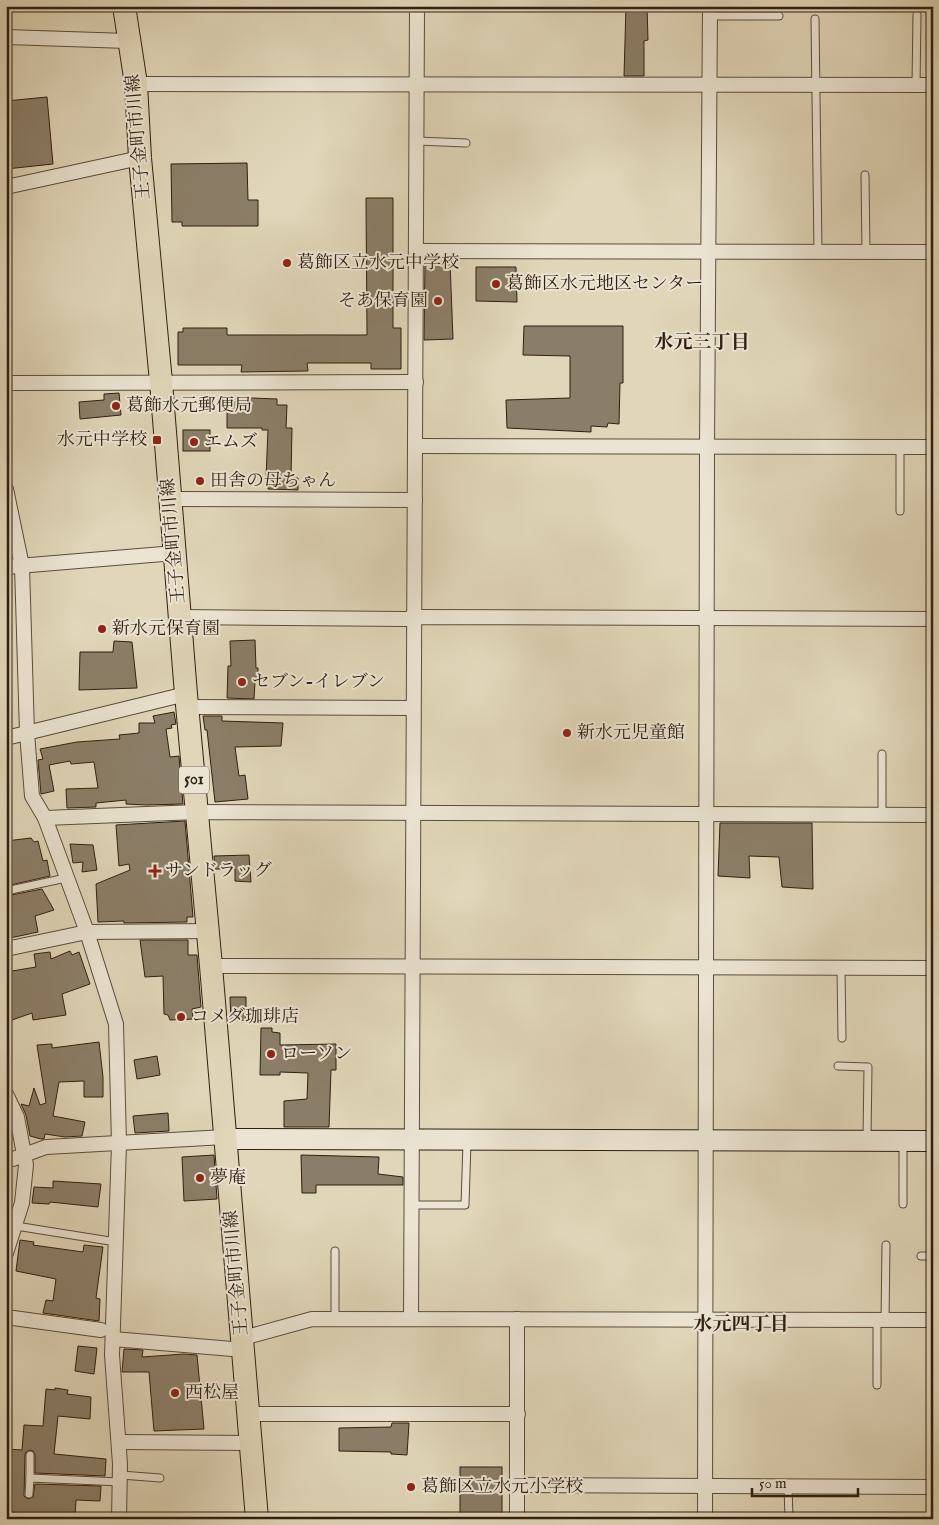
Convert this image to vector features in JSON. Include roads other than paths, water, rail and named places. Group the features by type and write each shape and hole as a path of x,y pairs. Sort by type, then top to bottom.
{"main road":[{"name":"王子金町市川線","path":"115,6 128,41"},
{"name":"王子金町市川線","path":"124,6 136,84 140,158 161,382 257,1519"}],"street":[{"path":"411,1319 417,6"},
{"path":"704,1519 710,11"},
{"path":"6,37 128,41"},
{"path":"136,84 933,85"},
{"path":"6,187 140,158"},
{"path":"416,251 933,252"},
{"path":"6,382 416,382"},
{"path":"415,446 933,447"},
{"path":"6,489 22,566 27,733 32,796 45,818 87,932 116,1024 119,1144 113,1378 119,1442 119,1519"},
{"path":"170,499 415,500"},
{"path":"6,567 175,553"},
{"path":"180,617 933,619"},
{"path":"6,738 187,701 413,708"},
{"path":"45,818 197,812 707,815 933,814"},
{"path":"6,948 87,932 208,931"},
{"path":"211,966 933,968"},
{"path":"6,1094 17,1117 26,1165 22,1203 6,1253"},
{"path":"6,1158 12,1159 46,1147 225,1138 933,1141"},
{"path":"6,1317 101,1330"},
{"path":"113,1339 243,1344 312,1319 933,1320"},
{"path":"517,1319 518,1519"},
{"path":"249,1414 518,1414"},
{"path":"119,1442 250,1443"},
{"path":"518,1485 933,1487"}],"lane":[{"path":"710,11 779,16"},
{"path":"916,85 917,15"},
{"path":"815,19 818,252"},
{"path":"417,142 466,143"},
{"path":"865,175 866,252"},
{"path":"900,447 900,510"},
{"path":"882,754 882,814"},
{"path":"6,890 66,878"},
{"path":"841,968 842,1038"},
{"path":"838,1066 868,1067 867,1141"},
{"path":"412,1204 466,1205 466,1139"},
{"path":"903,1141 903,1204"},
{"path":"16,1226 116,1242"},
{"path":"877,1385 886,1245"},
{"path":"334,1251 334,1319"},
{"path":"921,1256 933,1256"},
{"path":"29,1494 30,1455"},
{"path":"30,1478 160,1478"},
{"path":"788,1486 789,1519"}],"place":[{"name":"葛飾区立水元中学校","path":"287,263"},
{"name":"葛飾区水元地区センター","path":"496,284"},
{"name":"そあ保育園","path":"438,301"},
{"name":"葛飾水元郵便局","path":"116,406"},
{"name":"水元中学校","path":"157,440"},
{"name":"エムズ","path":"194,442"},
{"name":"田舎の母ちゃん","path":"200,481"},
{"name":"新水元保育園","path":"102,629"},
{"name":"セブン-イレブン","path":"242,682"},
{"name":"新水元児童館","path":"567,733"},
{"name":"サンドラッグ","path":"155,871"},
{"name":"コメダ珈琲店","path":"181,1017"},
{"name":"ローソン","path":"271,1054"},
{"name":"夢庵","path":"200,1178"},
{"name":"西松屋","path":"175,1393"},
{"name":"葛飾区立水元小学校","path":"411,1487"}],"district":[{"name":"水元三丁目","path":"702,343"},
{"name":"水元四丁目","path":"741,1325"}]}
